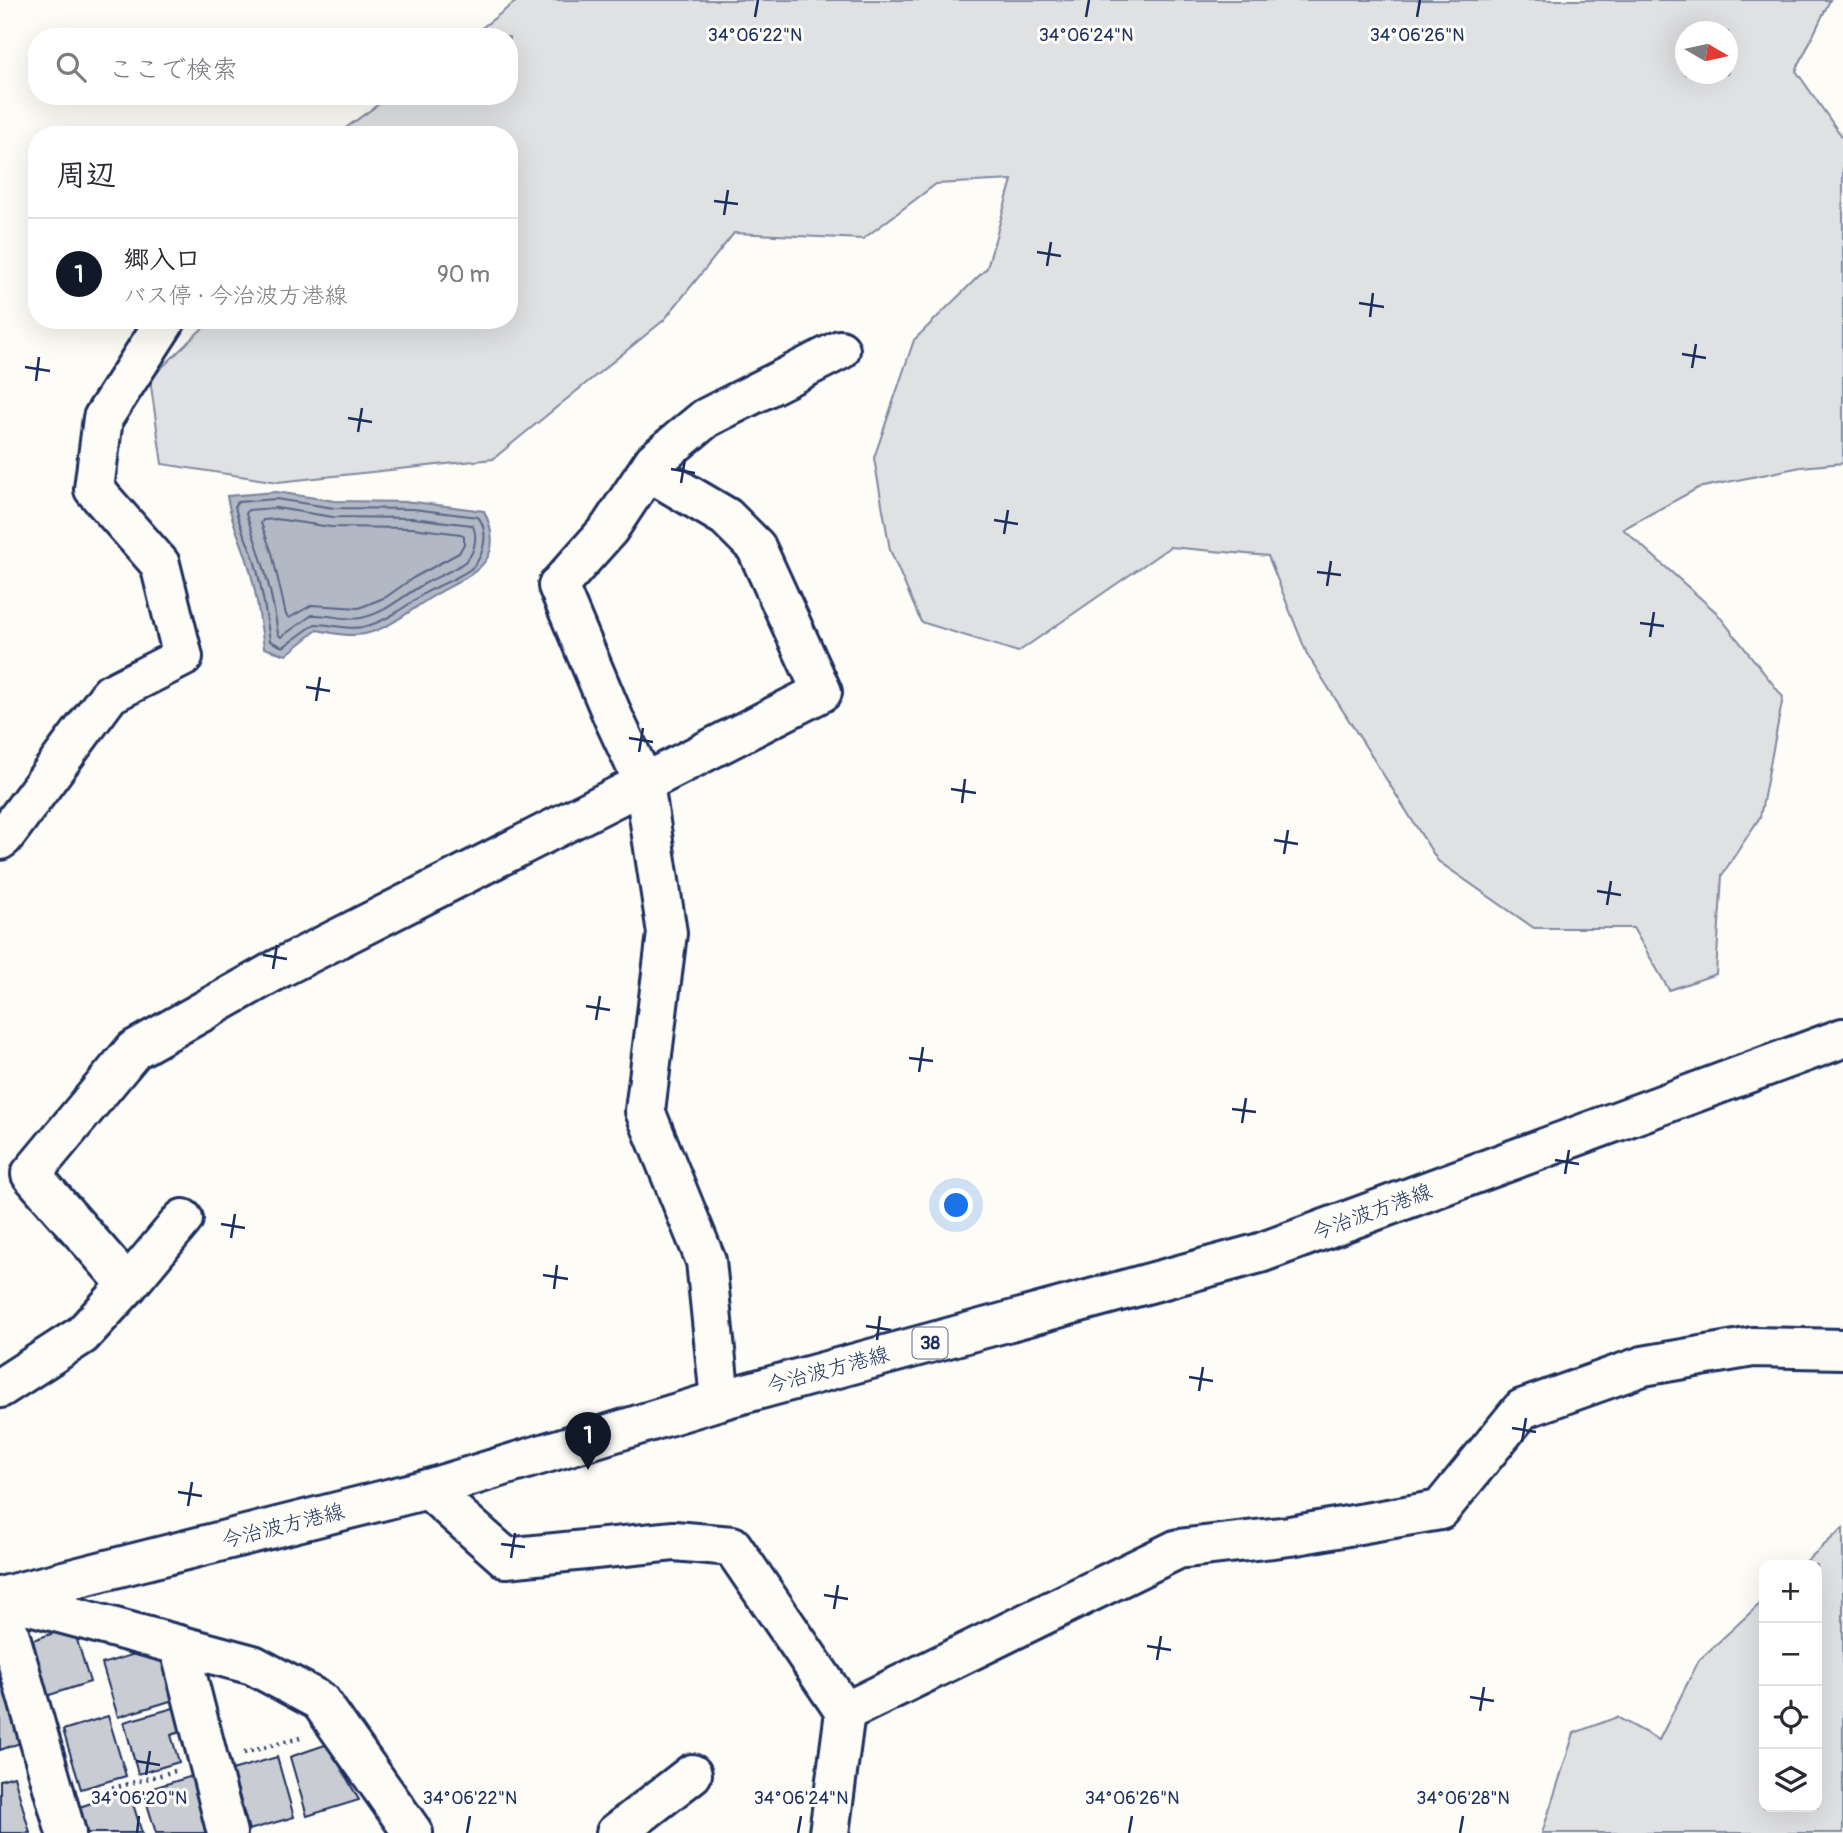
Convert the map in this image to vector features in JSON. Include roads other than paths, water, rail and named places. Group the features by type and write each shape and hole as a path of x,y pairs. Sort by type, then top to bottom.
{"street":[{"path":"0,839 49,778 110,694 183,657 160,564 94,489 103,418 160,329"},
{"path":"720,1399 706,1261 645,1111 667,933 644,783 558,586 609,528 654,461 706,418 840,350"},
{"path":"128,1285 31,1174 134,1050 280,968 822,692 756,547 726,517 648,471"},
{"name":"今治波方港線","path":"0,1598 428,1489 720,1399 1260,1253 1843,1038"},
{"path":"0,1388 82,1335 183,1219"},
{"path":"845,1712 1178,1549 1290,1536 1440,1510 1522,1409 1643,1366 1753,1347 1843,1349"},
{"path":"428,1489 506,1558 674,1541 732,1546 845,1712 829,1833"},
{"path":"0,1598 253,1665 320,1701 412,1833"},
{"path":"0,1598 66,1833"},
{"path":"179,1645 227,1833"},
{"path":"616,1833 692,1774"}],"water":[{"path":"276,492 335,501 414,502 484,511 491,530 492,546 479,568 390,624 359,635 317,630 286,655 264,648 253,582 227,496"}],"place":[{"name":"郷入口","path":"588,1470"}]}
